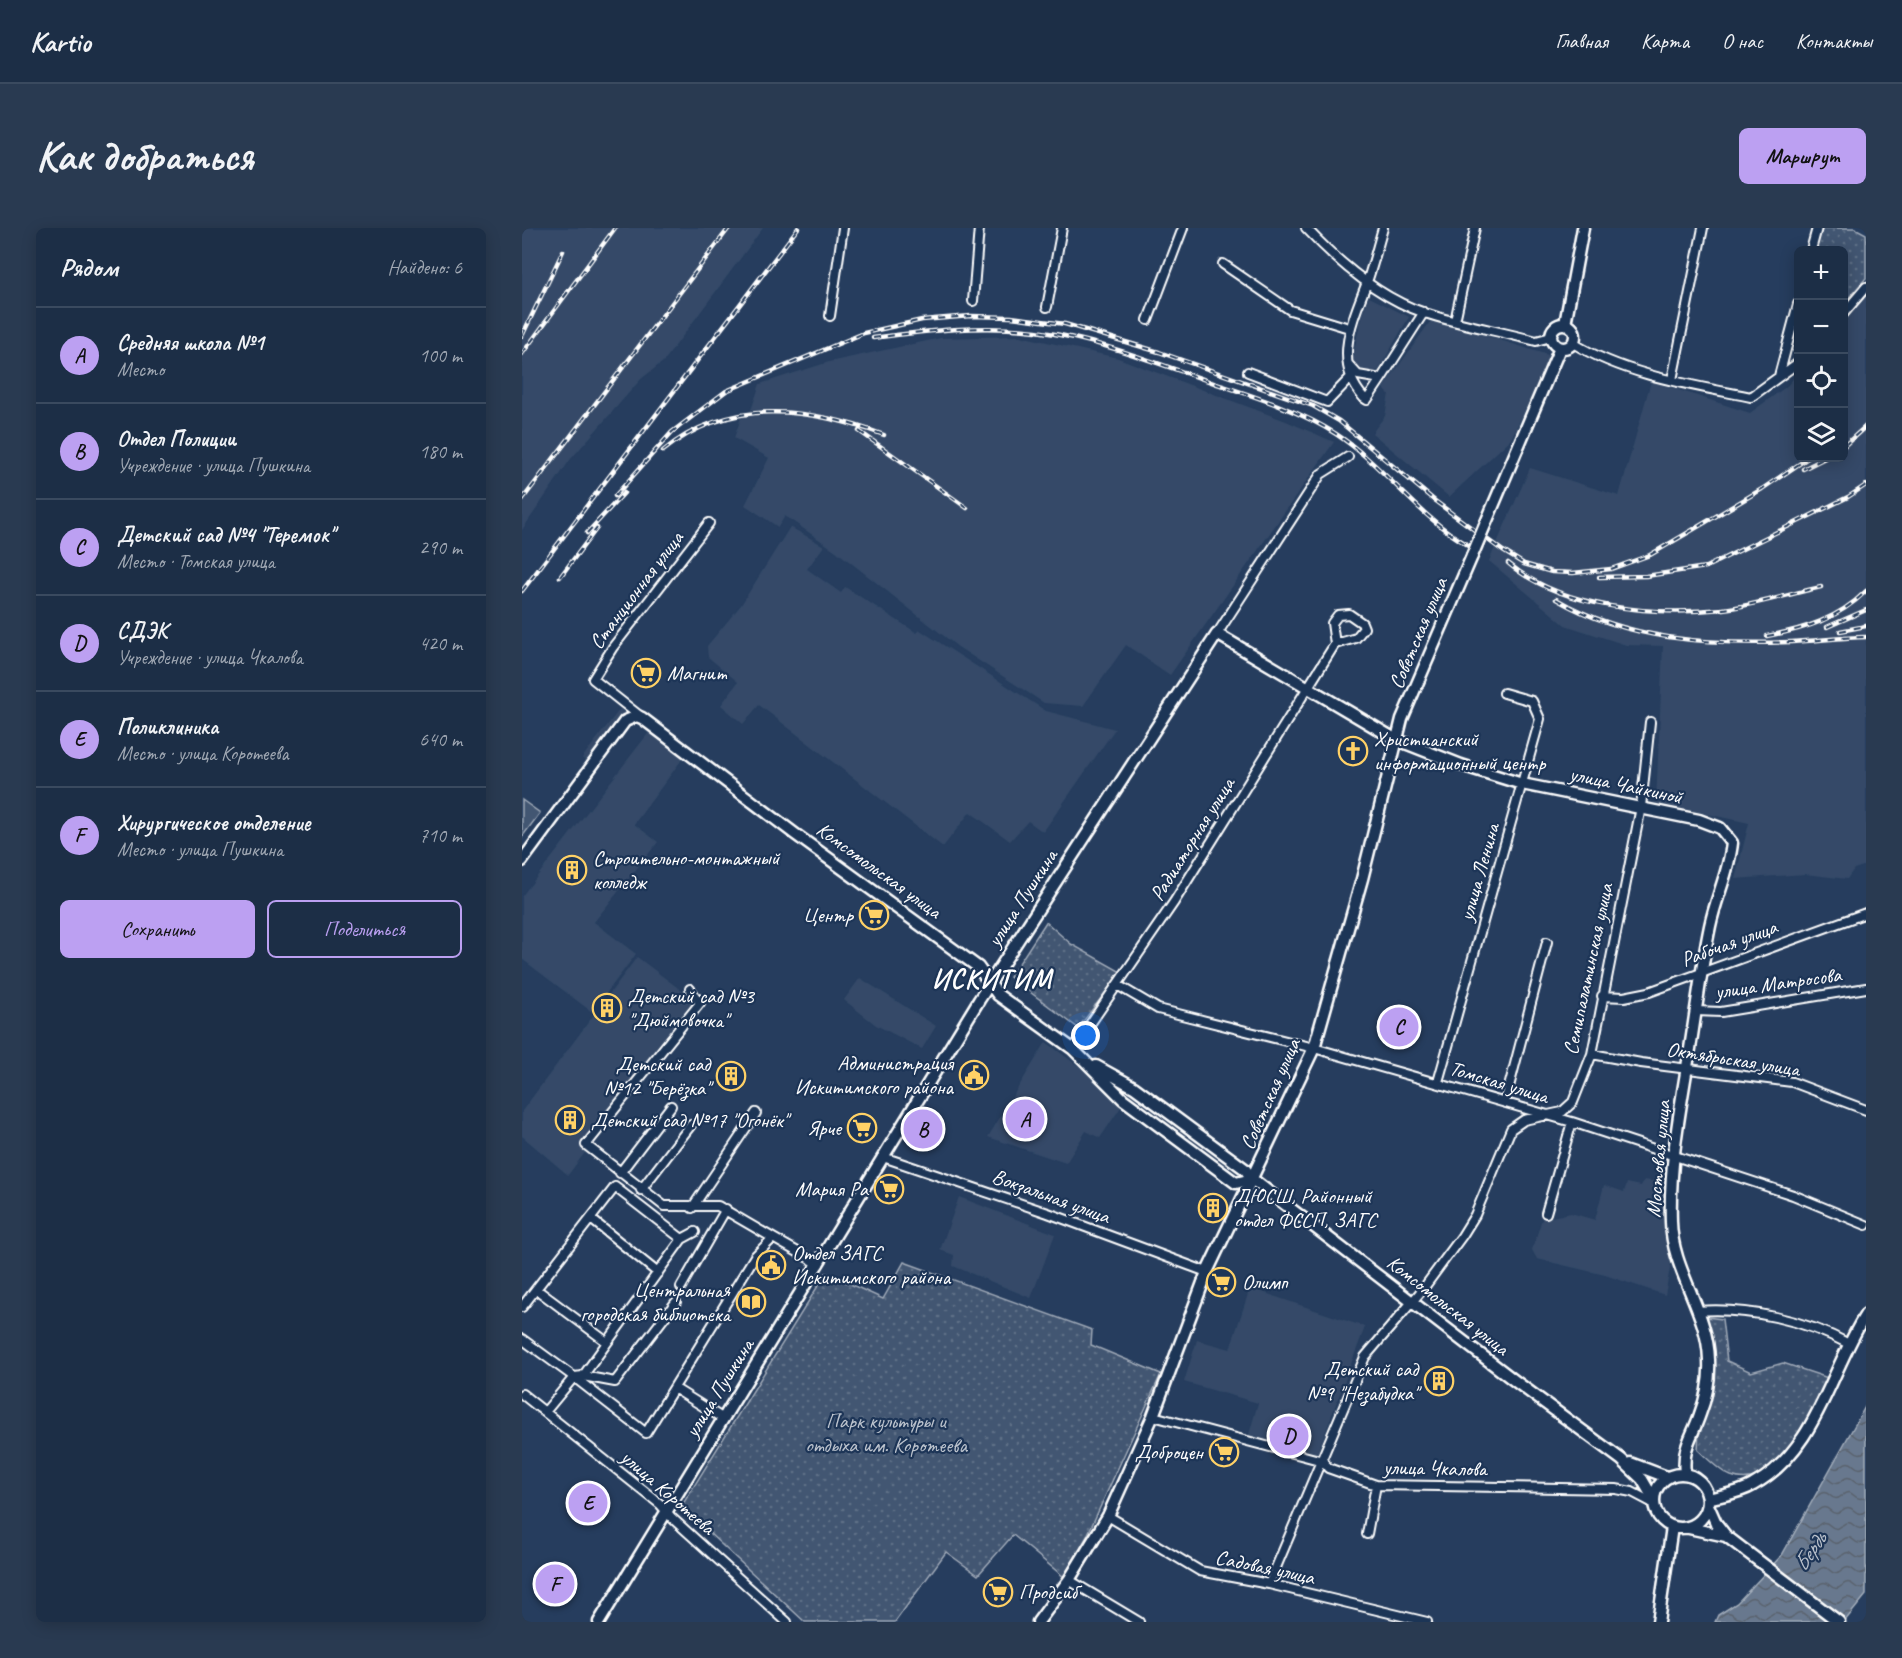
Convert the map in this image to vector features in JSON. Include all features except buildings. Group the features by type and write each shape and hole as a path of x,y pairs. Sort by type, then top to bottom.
{"main road":[{"path":"1565,324 1583,228"},
{"path":"1565,324 1574,331 1573,343 1560,348 1554,344 1551,337 1555,327 1565,324"},
{"name":"Советская улица","path":"1038,1622 1069,1580 1108,1516 1153,1416 1207,1272 1314,1048 1362,879 1395,739 1560,348"},
{"name":"улица Чайкиной","path":"1217,634 1395,739 1461,765 1522,784 1699,820 1720,828 1732,843"},
{"name":"улица Пушкина","path":"599,1622 990,984 1217,634"},
{"path":"522,861 625,722 636,716 642,718"},
{"name":"Комсомольская улица","path":"642,718 795,834 978,967 998,995 1073,1048 1123,1099 1236,1183 1252,1179"},
{"name":"Мостовая улица","path":"1685,1474 1686,1443 1700,1415 1709,1379 1707,1340 1673,1247 1671,1221 1674,1154 1701,971 1711,922 1730,861 1732,843"},
{"name":"Комсомольская улица","path":"1086,1060 1134,1087 1245,1169 1252,1179 1411,1302 1622,1460 1642,1479 1653,1501"},
{"path":"1678,1527 1697,1523 1708,1502 1750,1487 1778,1468 1790,1456 1817,1412 1866,1314"},
{"name":"Комсомольская улица","path":"1622,1460 1667,1477"},
{"path":"1726,1536 1706,1530 1678,1527 1658,1517 1653,1501 1657,1486 1667,1477 1685,1474 1702,1483 1716,1523 1726,1536 1839,1622"},
{"path":"1658,1622 1678,1527"}],"street":[{"path":"830,316 843,228"},
{"path":"973,301 979,228"},
{"path":"1047,307 1062,228"},
{"path":"1148,321 1183,228"},
{"path":"1306,228 1325,249 1366,282 1424,312 1536,341 1551,337"},
{"path":"1383,228 1349,328 1346,350 1351,377 1356,388 1367,400 1424,312"},
{"path":"1455,321 1475,228"},
{"path":"1672,380 1703,228"},
{"path":"1812,246 1817,228"},
{"path":"1224,264 1290,310 1349,328"},
{"path":"1848,308 1866,287"},
{"path":"1778,378 1794,319"},
{"path":"1573,343 1594,356 1672,380 1750,397 1794,366"},
{"path":"1347,362 1358,375 1371,380 1381,379"},
{"path":"1248,372 1327,402 1351,377"},
{"name":"улица Пушкина","path":"1217,634 1321,474 1348,457"},
{"name":"Станционная улица","path":"642,718 593,679 613,647 709,523"},
{"name":"Радиаторная улица","path":"1073,1048 1119,986 1335,644 1332,623 1338,615 1348,614 1362,623 1364,628 1356,638 1335,644"},
{"name":"улица Ленина","path":"1438,1082 1540,719 1532,701 1504,693"},
{"name":"Семипалатинская улица","path":"1269,1584 1323,1461 1365,1357 1450,1253 1471,1222 1511,1129 1524,1120 1562,1112 1573,1102 1592,1054 1641,807 1650,722"},
{"name":"Рабочая улица","path":"1602,996 1624,997 1649,992 1701,971 1866,914"},
{"path":"1505,1102 1547,942"},
{"name":"Томская улица","path":"1119,986 1158,1009 1314,1048 1572,1122 1793,1195 1866,1225"},
{"name":"улица Матросова","path":"1696,1011 1721,1012 1866,988"},
{"path":"690,989 700,1003 586,1145 664,1206 692,1208 718,1206 819,1264"},
{"name":"Октябрьская улица","path":"1592,1054 1792,1082 1866,1110"},
{"path":"620,1173 671,1106"},
{"path":"692,1208 756,1113"},
{"path":"1546,1213 1572,1122"},
{"path":"641,1190 691,1125"},
{"name":"Вокзальная улица","path":"883,1157 1048,1213 1207,1272"},
{"path":"522,1307 615,1187 682,1239"},
{"path":"681,1287 726,1209"},
{"path":"591,1220 658,1273"},
{"path":"546,1412 607,1342 682,1239 695,1232"},
{"path":"522,1339 579,1376 646,1433 755,1256 774,1238"},
{"path":"536,1289 607,1342"},
{"path":"579,1376 615,1382 676,1302"},
{"path":"1697,1311 1777,1317 1849,1344"},
{"path":"674,1388 722,1418"},
{"name":"улица Коротеева","path":"522,1394 660,1503 666,1512 787,1622"},
{"name":"улица Чкалова","path":"1153,1416 1323,1461 1328,1468 1376,1485 1616,1489 1632,1492 1653,1501"},
{"path":"1366,1534 1376,1485"},
{"name":"Садовая улица","path":"1108,1516 1200,1571 1269,1584 1427,1622"},
{"path":"1069,1580 1139,1622"}],"shaded area":[{"path":"522,228 763,228 664,361 641,379 570,460 522,530"},
{"path":"1866,296 1866,865 1854,869 1847,879 1805,874 1735,879 1749,823 1656,803 1663,646 1626,645 1565,625 1489,561 1530,468 1619,496 1651,381 1750,413 1787,386 1794,378 1794,462 1848,462 1848,317"},
{"path":"1369,297 1409,317 1378,371 1367,373 1356,369 1352,360 1362,314"},
{"path":"1432,319 1548,355 1548,364 1511,439 1449,497 1372,433 1385,416 1389,394 1383,388"},
{"path":"1020,336 1118,358 1286,421 1334,442 1170,675 1126,645 1083,706 1044,703 958,647 836,551 785,516 778,527 745,505 769,458 734,438 742,415 750,413 760,384 829,362 941,338"},
{"path":"790,527 824,546 807,569 841,593 845,587 917,633 920,630 1046,711 1115,729 1043,832 1028,821 1010,841 970,812 943,847 759,705 743,724 721,705 738,682 708,657 707,646 741,605"},
{"path":"620,709 627,716 589,764 582,758"},
{"path":"650,731 683,758 634,824 658,842 594,922 636,954 592,1012 522,959 522,896"},
{"path":"637,957 698,1003 568,1175 522,1136 522,1111"},
{"path":"860,978 936,1026 922,1049 876,1025 844,1000"},
{"path":"1046,1042 1125,1101 1100,1138 1086,1131 1066,1163 988,1137"},
{"path":"1644,1180 1665,1183 1669,1189 1667,1238 1671,1263 1665,1295 1605,1275 1537,1259 1532,1250 1542,1219 1571,1213 1595,1220 1604,1185 1624,1192 1627,1183 1641,1186"},
{"path":"959,1197 1055,1234 1031,1298 953,1266 954,1255 940,1250"},
{"path":"1250,1288 1365,1327 1316,1457 1248,1438 1258,1403 1184,1382 1197,1340 1230,1349"}],"green space":[{"path":"1821,228 1855,228 1866,234 1866,278 1848,298 1848,246 1816,246"},
{"path":"1794,331 1794,352 1790,349"},
{"path":"522,800 540,813 522,837"},
{"path":"1046,922 1071,944 1121,972 1078,1028 1010,977"},
{"name":"Парк культуры и отдыха им. Коротеева","path":"904,1262 1092,1330 1091,1345 1161,1374 1087,1536 1064,1577 1013,1535 978,1575 946,1552 895,1622 805,1622 681,1507 826,1273 883,1299"},
{"path":"1706,1317 1722,1319 1727,1361 1751,1372 1783,1363 1828,1378 1792,1445 1779,1461 1764,1473 1748,1478 1731,1476 1698,1450 1699,1429 1709,1402"}],"water":[{"name":"Бердь","path":"1866,1405 1866,1595 1844,1622 1715,1622 1718,1615 1737,1603 1782,1555"}],"railway":[{"path":"522,354 615,228"},
{"path":"522,500 729,228"},
{"path":"522,591 798,228"},
{"path":"522,336 563,251"},
{"path":"615,496 672,432 726,391 864,333 922,320 971,316 1011,317 1065,324 1159,352 1313,406 1339,421 1435,501 1503,551 1524,564 1552,572 1573,573 1611,569 1650,555 1762,489 1802,462"},
{"path":"873,338 975,328 1036,331 1103,345 1259,398 1322,425 1336,434 1370,461 1433,520 1468,545"},
{"path":"663,451 688,434 715,422 742,415 770,412 827,418 884,435"},
{"path":"1848,442 1866,426"},
{"path":"859,431 967,508"},
{"path":"1803,469 1817,462"},
{"path":"1599,577 1646,576 1706,567 1848,497 1866,485"},
{"path":"587,533 624,493"},
{"path":"560,577 597,528"},
{"path":"1508,563 1555,591 1582,600 1639,610 1723,609 1821,587"},
{"path":"1767,636 1795,630 1832,616 1866,591"},
{"path":"1556,599 1612,624 1641,632 1700,641 1761,643 1866,637"},
{"path":"1827,627 1866,610"},
{"path":"1840,631 1866,626"}],"place":[{"name":"Магнит","path":"646,673"},
{"name":"Христианский информационный центр","path":"1353,751"},
{"name":"Строительно-монтажный колледж","path":"572,870"},
{"name":"Центр","path":"874,915"},
{"name":"Детский сад №3 \"Дюймовочка\"","path":"607,1008"},
{"name":"Детский сад №4 \"Теремок\"","path":"1399,1027"},
{"name":"Администрация Искитимского района","path":"974,1075"},
{"name":"Детский сад №12 \"Берёзка\"","path":"731,1076"},
{"name":"Средняя школа №1","path":"1025,1119"},
{"name":"Детский сад №17 \"Огонёк\"","path":"570,1120"},
{"name":"Ярче","path":"862,1128"},
{"name":"Отдел Полиции","path":"923,1129"},
{"name":"Мария Ра","path":"889,1189"},
{"name":"ДЮСШ, Районный отдел ФССП, ЗАГС","path":"1213,1208"},
{"name":"Отдел ЗАГС Искитимского района","path":"771,1265"},
{"name":"Олимп","path":"1221,1282"},
{"name":"Центральная городская библиотека","path":"751,1302"},
{"name":"Детский сад №9 \"Незабудка\"","path":"1439,1381"},
{"name":"СДЭК","path":"1289,1436"},
{"name":"Доброцен","path":"1224,1452"},
{"name":"Поликлиника","path":"588,1503"},
{"name":"Хирургическое отделение","path":"555,1584"},
{"name":"Продсиб","path":"998,1592"}],"district":[{"name":"ИСКИТИМ","path":"992,979"}]}
